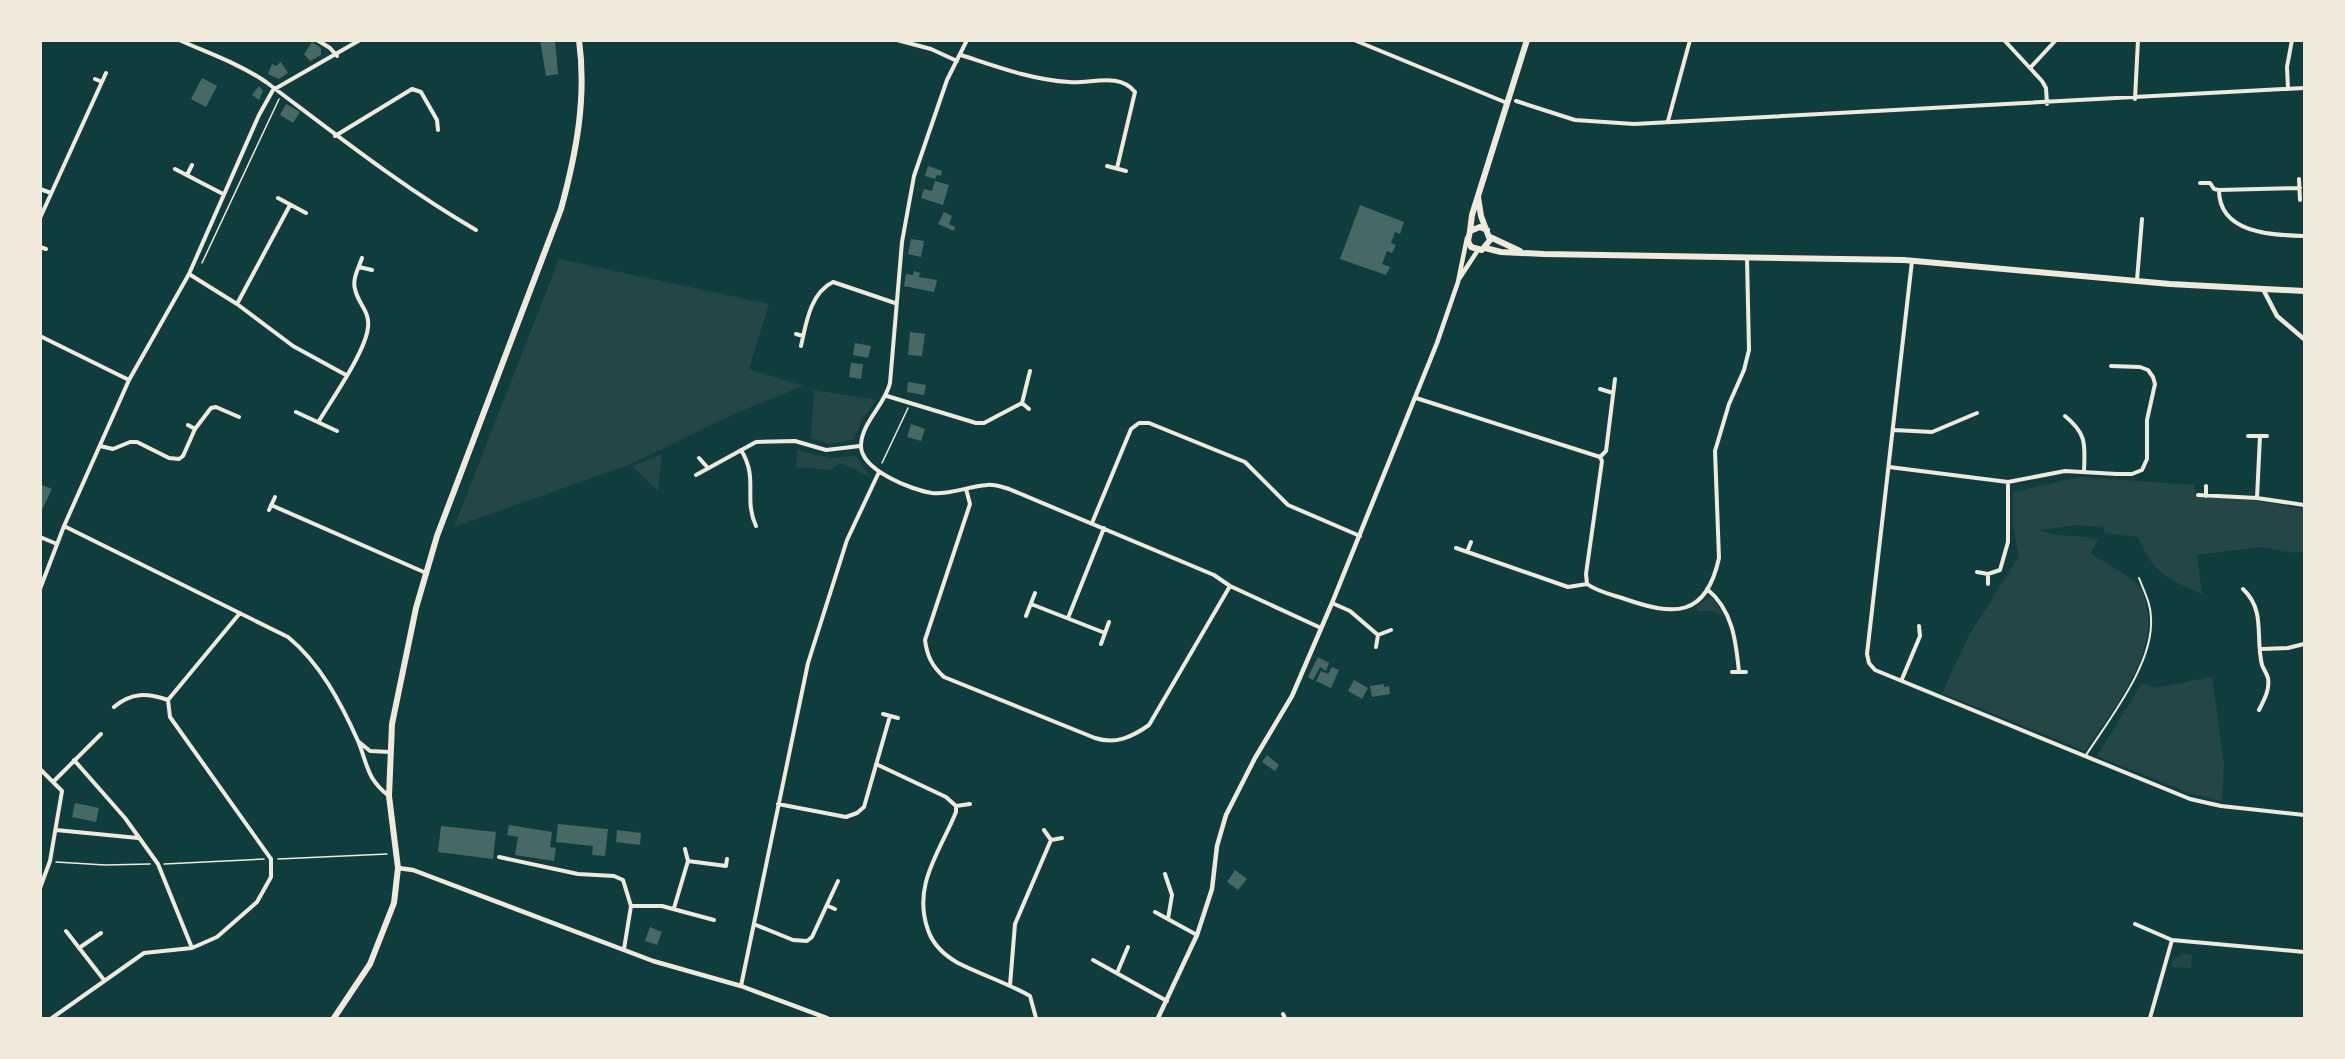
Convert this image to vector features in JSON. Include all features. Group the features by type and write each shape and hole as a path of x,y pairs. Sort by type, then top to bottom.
{"main road":[{"path":"334,1018 354,992 380,941 394,903 398,868 389,796 393,712 426,573 561,209 571,172 582,108 579,40"},
{"path":"1527,40 1472,215 1469,244 1478,250 1485,248 1524,253 1912,260 2264,291 2304,291"},
{"path":"1478,197 1490,237 1524,253"},
{"path":"1469,234 1477,228 1487,230"},
{"path":"1485,248 1490,237"}],"street":[{"path":"179,40 239,67 267,83 273,90 335,136 476,230"},
{"path":"317,40 330,48 337,56"},
{"path":"40,589 64,526 129,380 189,274 223,194 273,90 337,56 360,40"},
{"path":"897,40 931,49 957,61"},
{"path":"968,40 947,80 914,176 902,242 895,303 890,383 887,396 863,433 860,447 864,457 879,472 934,493 989,484 1009,489 1214,575 1230,586 1321,628"},
{"path":"1354,40 1507,103"},
{"path":"1668,121 1690,40"},
{"path":"2004,40 2046,88 2047,104"},
{"path":"2030,68 2056,40"},
{"path":"2135,99 2138,40"},
{"path":"2288,89 2287,67 2292,40"},
{"path":"961,55 1048,79 1070,82 1119,81 1128,84 1135,92 1117,168"},
{"path":"40,219 106,73"},
{"path":"95,79 102,82"},
{"path":"1515,101 1575,120 1605,124 2047,104 2304,88"},
{"path":"335,136 412,89 421,92 437,120 438,130"},
{"path":"187,175 192,165"},
{"path":"1107,166 1126,171"},
{"path":"175,170 223,194"},
{"path":"2299,179 2300,200"},
{"path":"2200,183 2210,183 2214,189 2219,190 2300,188"},
{"path":"40,189 51,193"},
{"path":"2219,190 2219,200 2224,210 2244,227 2255,232 2304,236"},
{"path":"278,198 306,213"},
{"path":"237,304 290,204"},
{"path":"2137,280 2142,219"},
{"path":"1158,1018 1197,935 1212,889 1217,846 1226,815 1255,758 1292,696 1332,603 1416,398 1458,282 1469,234"},
{"path":"40,247 46,249"},
{"path":"1458,282 1478,250"},
{"path":"319,421 346,375 368,328 368,313 355,291 362,258"},
{"path":"1456,548 1568,587 1587,584 1658,610 1671,612 1690,606 1707,589 1719,558 1715,451 1749,350 1747,258"},
{"path":"1912,260 1867,654 1869,663 1875,670 2202,802 2304,815"},
{"path":"359,267 372,270"},
{"path":"189,274 237,304 293,346 346,375"},
{"path":"801,346 814,300 820,290 833,282 895,303"},
{"path":"2264,291 2277,316 2304,339"},
{"path":"796,334 803,336"},
{"path":"40,336 129,380"},
{"path":"1889,467 2008,482 2065,471 2132,474 2142,470 2147,459 2147,420 2155,384 2153,377 2148,370 2140,367 2111,366"},
{"path":"887,396 976,423 984,423 1022,403 1030,371"},
{"path":"1600,457 1606,451 1615,379"},
{"path":"1600,389 1612,393"},
{"path":"1416,398 1600,457"},
{"path":"1022,403 1029,409"},
{"path":"100,446 113,449 130,442 137,442 169,458 179,459 183,456 195,429 211,408 216,407 239,417"},
{"path":"297,412 336,431"},
{"path":"1894,430 1932,432 1977,413"},
{"path":"2065,416 2079,428 2084,437 2084,471"},
{"path":"1092,523 1131,429 1139,423 1149,423 1245,462 1288,505 1360,536"},
{"path":"188,425 195,429"},
{"path":"2248,436 2267,436"},
{"path":"2257,498 2260,436"},
{"path":"696,475 756,442 795,441 826,450 860,447"},
{"path":"741,450 752,473 749,503 756,526"},
{"path":"1587,584 1586,574 1602,461 1600,457"},
{"path":"699,458 708,468"},
{"path":"741,986 756,925 778,804 808,663 847,540 879,472"},
{"path":"1977,572 1988,574 2000,570 2006,557 2008,482"},
{"path":"2206,486 2206,496"},
{"path":"966,489 970,504 925,640 927,652 934,667 944,677 1095,738 1120,741 1136,735 1149,725 1230,586"},
{"path":"2198,495 2257,498 2304,505"},
{"path":"269,510 275,497"},
{"path":"271,505 426,573"},
{"path":"64,526 288,637 305,651 323,674 358,742 366,767 376,786 389,796"},
{"path":"1068,618 1104,528"},
{"path":"40,537 57,544"},
{"path":"1467,552 1471,542"},
{"path":"1988,574 1988,584"},
{"path":"1707,589 1724,609 1733,627 1739,672"},
{"path":"2243,589 2254,600 2258,611 2262,665 2268,678 2266,696 2259,710"},
{"path":"1026,616 1035,593"},
{"path":"1332,603 1350,610 1378,635"},
{"path":"1031,604 1105,633"},
{"path":"52,1018 144,953 192,948 218,937 257,902 271,877 272,859 170,717 168,700 240,613"},
{"path":"1101,644 1109,622"},
{"path":"1902,679 1922,636 1919,626"},
{"path":"1378,635 1391,630"},
{"path":"1376,646 1378,635"},
{"path":"2261,649 2288,648 2304,644"},
{"path":"1732,672 1746,672"},
{"path":"114,707 135,694 148,694 168,700"},
{"path":"883,714 898,718"},
{"path":"778,804 846,817 857,813 864,807 890,716"},
{"path":"55,780 101,734"},
{"path":"358,742 370,751 390,752"},
{"path":"366,767 370,751"},
{"path":"75,760 158,864 192,948"},
{"path":"876,764 946,797 956,806 956,812 921,897 923,917 931,938 942,953 1029,996 1036,1018"},
{"path":"40,769 55,780 62,791 50,861 40,888"},
{"path":"956,806 970,804"},
{"path":"56,830 139,838"},
{"path":"1044,830 1051,840"},
{"path":"1051,840 1062,838"},
{"path":"1010,985 1015,924 1051,840"},
{"path":"674,908 688,861 685,849"},
{"path":"500,857 568,873 614,876 623,880 631,906 624,949"},
{"path":"688,861 726,866 727,859"},
{"path":"398,868 413,870 653,961 741,986 827,1018"},
{"path":"1165,874 1172,895 1168,919"},
{"path":"756,925 793,940 807,941 812,937 838,881"},
{"path":"631,906 674,908 714,920"},
{"path":"828,906 835,909"},
{"path":"1155,912 1197,935"},
{"path":"2135,924 2172,940 2304,952"},
{"path":"66,931 104,980"},
{"path":"79,948 101,933"},
{"path":"2150,1018 2172,940"},
{"path":"1117,973 1128,947"},
{"path":"1093,960 1167,1001"}],"lane":[{"path":"2086,755 2136,674 2147,649 2152,619 2149,603 2139,578"}],"path":[{"path":"195,277 280,95"},
{"path":"879,472 909,404"},
{"path":"50,861 105,866 397,853"}],"shaded area":[{"path":"559,259 769,304 749,369 803,386 736,413 631,464 454,527"},
{"path":"814,390 876,400 863,418 853,440 829,444 811,438"},
{"path":"797,450 830,458 856,456 870,477 840,463 831,470 796,467"},
{"path":"662,454 658,491 632,466"},
{"path":"2080,477 2195,485 2195,496 2251,500 2304,509 2304,551 2296,553 2260,547 2197,555 2202,594 2170,579 2156,568 2138,537 2105,533 2103,527 2075,525 2040,530 2098,540 2090,553 2136,582 2145,600 2148,620 2146,640 2140,660 2120,699 2085,751 1942,693 1969,635 2019,556 2013,526 2013,492"},
{"path":"1710,597 1725,617 1713,611 1697,611 1697,606"},
{"path":"2212,677 2224,764 2222,801 2192,794 2097,756 2142,683 2155,688"},
{"path":"2183,953 2192,955 2191,968 2171,967 2173,960"}],"building":[{"path":"540,40 555,40 558,74 546,76"},
{"path":"312,42 321,48 321,55 310,61 304,54"},
{"path":"281,62 288,73 279,79 268,74 272,64 276,66"},
{"path":"202,78 217,86 206,107 191,99"},
{"path":"259,86 263,91 259,100 252,95"},
{"path":"286,104 300,112 293,123 280,115"},
{"path":"928,166 942,171 941,176 937,175 935,179 925,176"},
{"path":"935,181 949,185 943,205 921,198 924,189 932,191"},
{"path":"1360,205 1404,222 1400,234 1395,232 1391,243 1396,245 1392,253 1387,251 1382,264 1390,267 1386,275 1340,259"},
{"path":"944,212 952,216 949,224 955,227 954,231 938,224"},
{"path":"911,239 924,241 921,257 908,254"},
{"path":"914,271 920,273 919,277 937,280 934,292 904,286 906,274 913,275"},
{"path":"910,332 925,334 922,356 908,355"},
{"path":"855,343 871,346 868,358 853,355"},
{"path":"851,363 863,364 861,379 849,377"},
{"path":"908,382 926,385 924,395 907,392"},
{"path":"911,424 925,429 921,441 907,437"},
{"path":"40,484 52,489 40,514"},
{"path":"1318,657 1329,663 1326,671 1320,667 1313,680 1308,677"},
{"path":"1332,667 1339,670 1331,688 1316,681 1321,671 1328,674"},
{"path":"1354,680 1368,688 1362,699 1348,691"},
{"path":"1384,684 1384,687 1389,686 1390,694 1372,697 1370,686"},
{"path":"1267,755 1279,765 1275,771 1262,762"},
{"path":"75,803 99,808 96,822 72,817"},
{"path":"558,824 608,829 605,856 592,855 593,846 556,842"},
{"path":"509,825 552,832 550,847 556,848 554,861 515,855 518,837 507,835"},
{"path":"441,826 496,832 493,859 438,852"},
{"path":"617,830 641,833 640,845 616,842"},
{"path":"1235,870 1247,879 1238,890 1227,882"},
{"path":"650,927 662,932 657,945 645,941"}]}
